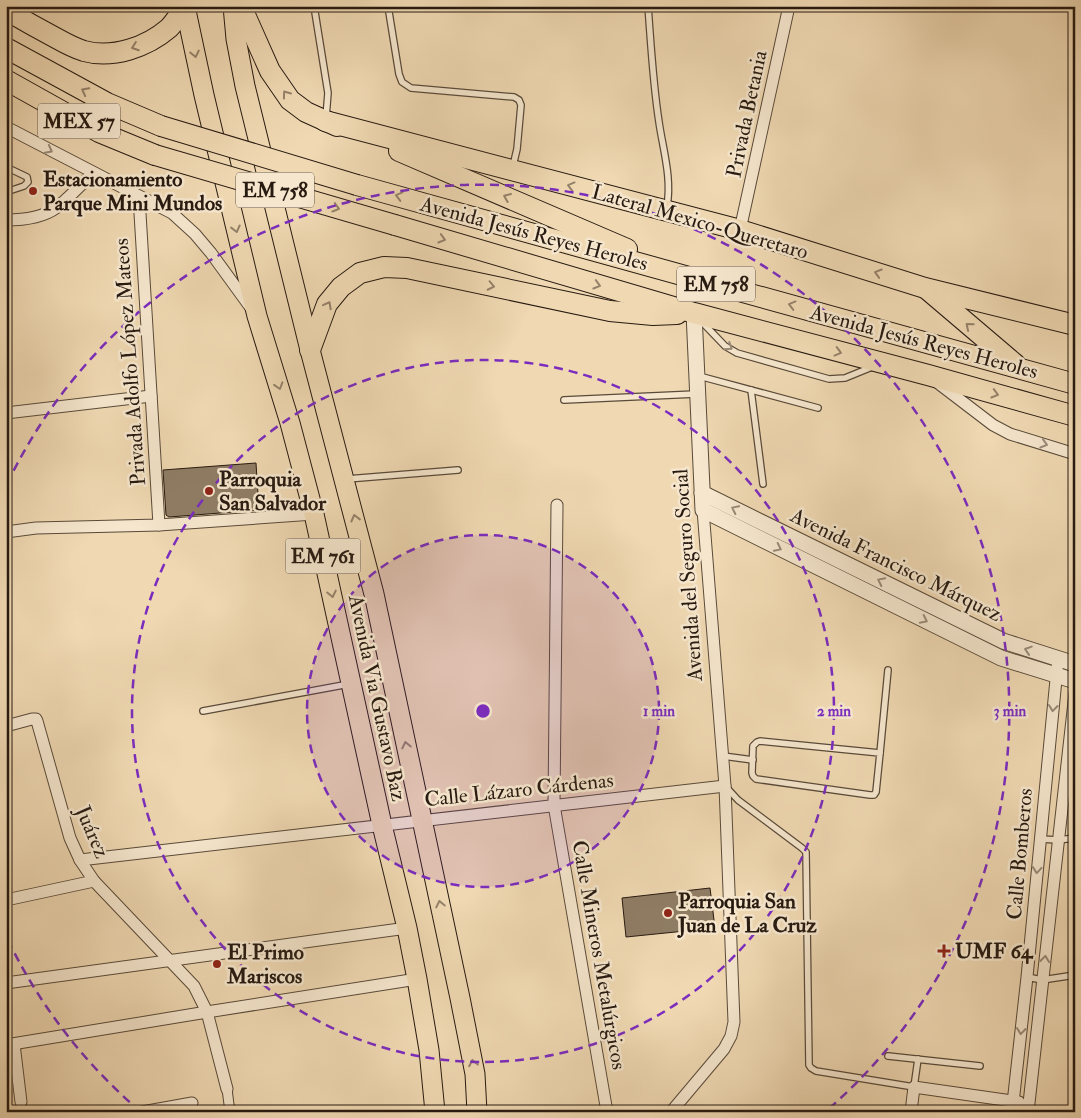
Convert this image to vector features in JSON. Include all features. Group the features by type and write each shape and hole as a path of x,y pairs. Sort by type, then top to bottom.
{"highway":[{"path":"6,10 67,44 84,51 106,54 130,49 150,41 170,27 185,6"},
{"path":"241,6 270,71 290,100 306,112 697,279"},
{"name":"Avenida Jesús Reyes Heroles","path":"6,48 106,102 161,126 357,185 1075,384"},
{"name":"MEX 57","path":"6,80 99,132 155,155"},
{"name":"Lateral Mexico-Queretaro","path":"325,121 740,230 925,288 1075,325"},
{"name":"Avenida Jesús Reyes Heroles","path":"155,155 694,313 1075,416"},
{"path":"310,350 327,304 341,287 360,273 384,267 408,268 610,311 653,315 694,313"},
{"path":"925,288 1020,368"}],"main road":[{"name":"Avenida Via Gustavo Baz","path":"185,6 204,95 257,316 290,423 314,514 382,825 407,928 429,1050 436,1112"},
{"name":"Avenida Via Gustavo Baz","path":"233,6 236,38 245,86 310,350 374,594 460,998 475,1074 477,1112"}],"street":[{"name":"Privada Betania","path":"740,230 790,6"},
{"path":"6,127 172,213 195,234 211,253 257,316"},
{"path":"6,220 21,220 55,209 94,173"},
{"name":"Privada Adolfo López Mateos","path":"139,197 159,525"},
{"name":"Avenida del Seguro Social","path":"671,1112 724,1049 731,1036 734,1022 725,786 703,510 694,313"},
{"path":"928,376 993,425 1010,434 1075,454"},
{"path":"6,413 151,396"},
{"name":"Avenida Francisco Márquez","path":"702,493 1003,641 1075,664"},
{"name":"Calle Mineros Metalúrgicos","path":"557,505 554,805 606,1112"},
{"name":"Avenida Francisco Márquez","path":"703,510 1001,658 1075,682"},
{"path":"6,532 36,528 159,525 314,514"},
{"name":"Calle Bomberos","path":"1012,1106 1028,977 1058,660"},
{"name":"Calle Bomberos","path":"1028,1107 1075,693"},
{"name":"Juárez","path":"6,726 36,719 70,838 80,860 94,881 194,986 207,1012 227,1089"},
{"name":"Calle Lázaro Cárdenas","path":"80,860 725,786"},
{"path":"6,900 94,881"},
{"path":"6,983 407,928"},
{"path":"21,1102 10,1045 417,979"},
{"path":"911,1112 914,1087 1012,1106 1028,1107"},
{"path":"227,1089 230,1112"},
{"path":"142,1112 192,1103"}],"lane":[{"path":"314,6 328,93 325,121"},
{"path":"388,6 399,74 402,82 411,88 514,97 519,100 521,105 512,170"},
{"path":"648,6 658,120 668,177 669,196 666,211"},
{"path":"6,167 27,176 28,182 24,186 6,192"},
{"path":"694,313 725,346 737,353 829,379 845,378 881,363"},
{"path":"697,375 818,408"},
{"path":"751,390 763,484"},
{"path":"564,400 698,394"},
{"path":"344,479 458,470"},
{"path":"880,753 760,741 756,742 754,746 752,773 756,779 874,795 876,792 880,753 888,670"},
{"path":"203,710 351,684"},
{"path":"722,756 753,760"},
{"path":"725,786 738,800 806,852 809,1065 811,1068 816,1071 914,1087 918,1059"},
{"path":"1040,839 1058,840 1075,838"},
{"path":"1028,977 1042,980 1075,975"},
{"path":"888,1056 980,1066"}],"building":[{"name":"Parroquia San Salvador","path":"256,463 259,510 169,517 166,515 163,470"},
{"name":"Parroquia San Juan de La Cruz","path":"710,888 715,928 626,937 622,898"}],"place":[{"name":"Estacionamiento Parque Mini Mundos","path":"33,191"},
{"name":"Parroquia San Salvador","path":"209,491"},
{"name":"Parroquia San Juan de La Cruz","path":"668,913"},
{"name":"UMF 64","path":"944,951"},
{"name":"El Primo Mariscos","path":"217,964"}]}
